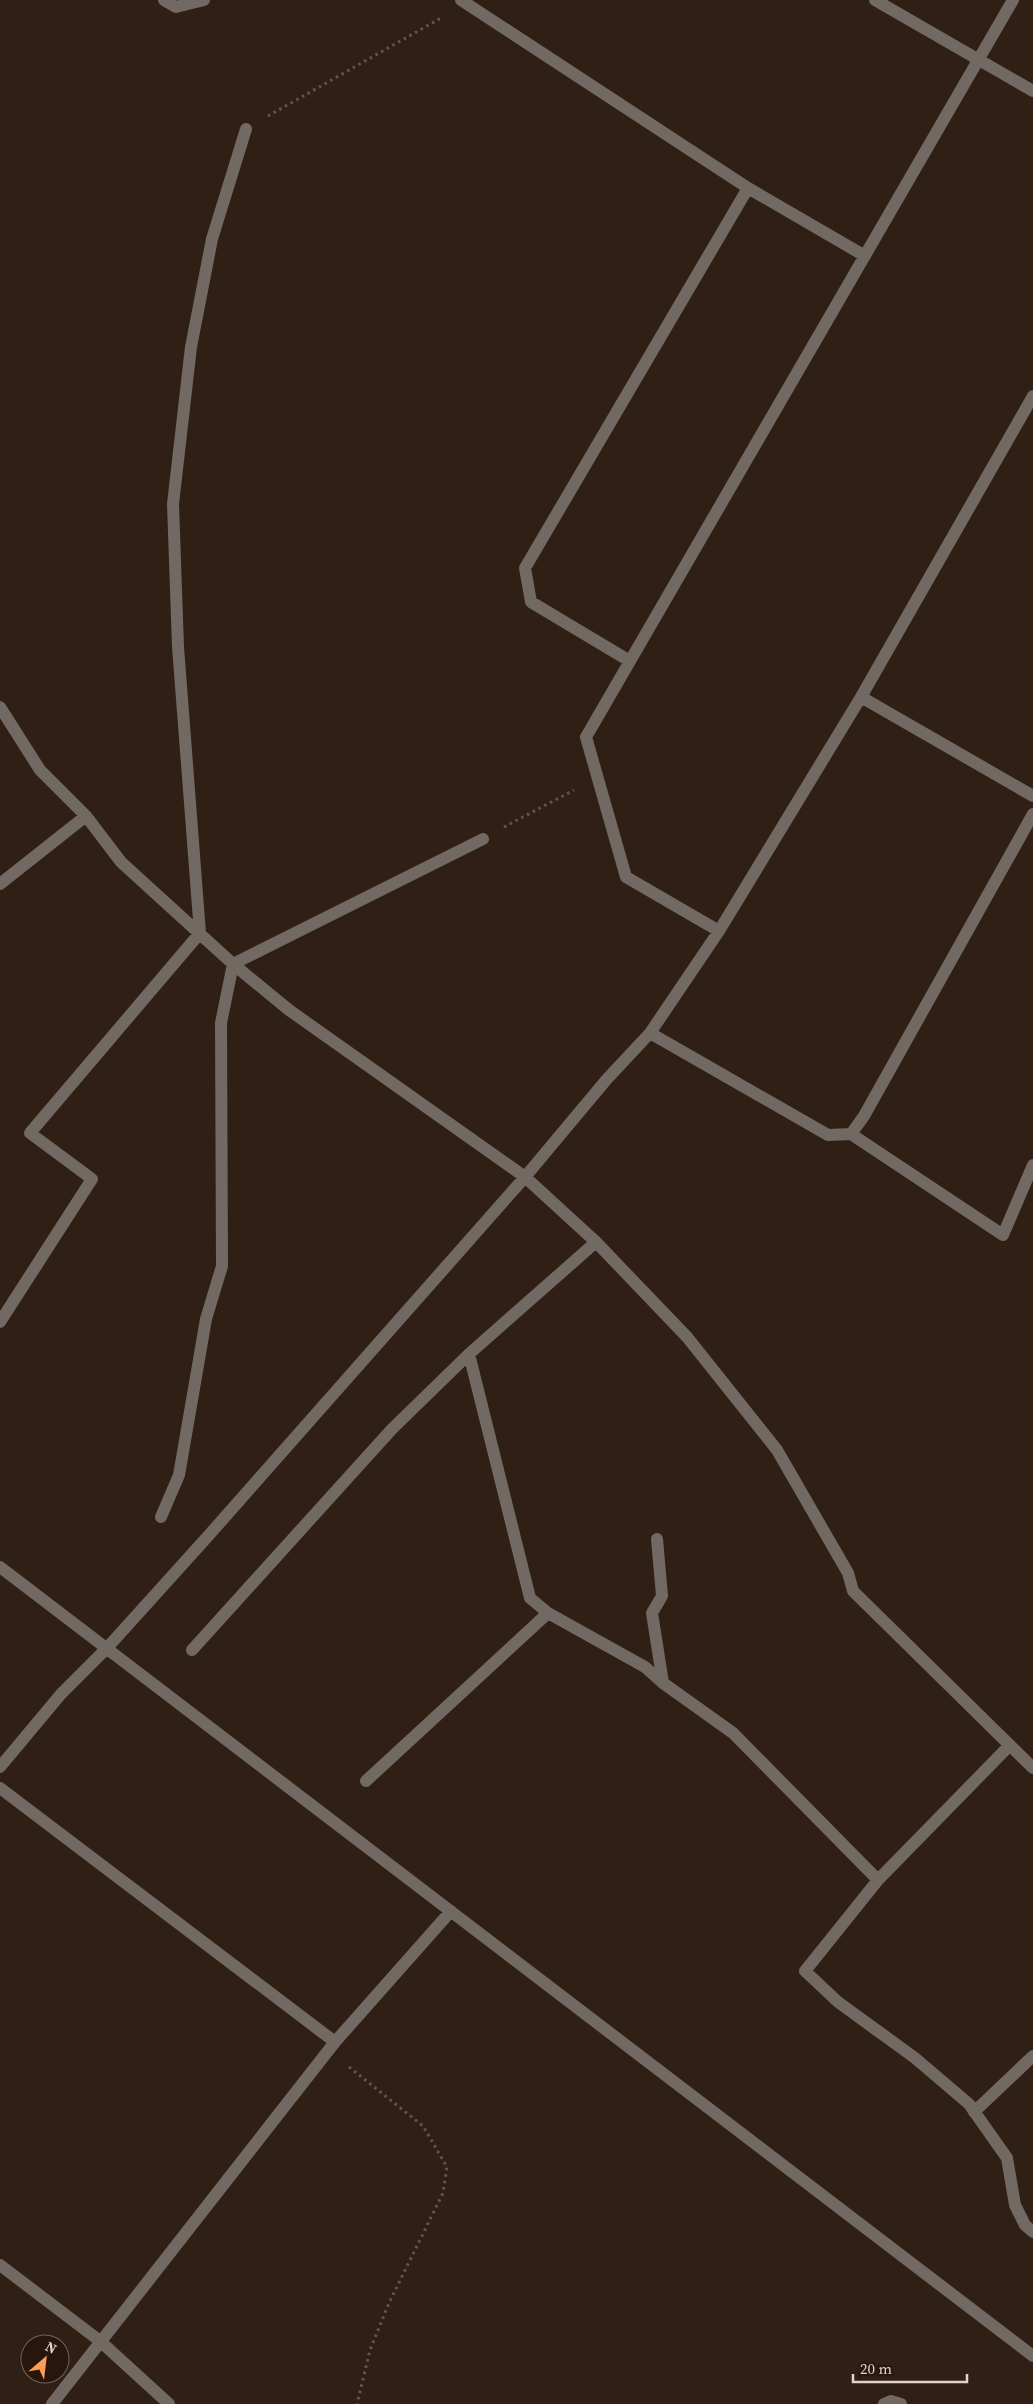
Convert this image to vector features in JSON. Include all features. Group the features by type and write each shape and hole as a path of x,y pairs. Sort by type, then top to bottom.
{"street":[{"path":"164,0 176,7 204,0"},
{"path":"875,0 1033,92"},
{"path":"719,932 626,877 596,778 586,737 628,660 1013,0"},
{"path":"464,2 748,188 865,256"},
{"path":"0,1322 92,1179 30,1132 200,933 178,647 173,504 191,347 206,268 212,239 246,129"},
{"path":"628,660 530,602 525,568 748,188"},
{"path":"0,1767 61,1694 108,1648 526,1176 607,1079 650,1033 719,932 861,697 1033,396"},
{"path":"861,697 1033,796"},
{"path":"0,708 40,770 86,816 121,862 233,964 289,1010 526,1176 596,1242 687,1337 777,1450 848,1572 853,1591 1033,1768"},
{"path":"851,1134 864,1116 1033,814"},
{"path":"0,884 86,816"},
{"path":"233,964 483,839"},
{"path":"161,1517 179,1475 206,1319 222,1266 221,1023 233,964"},
{"path":"650,1033 828,1135 851,1134 1003,1235 1033,1166"},
{"path":"192,1650 392,1430 469,1354 596,1242"},
{"path":"469,1354 530,1598 548,1613 645,1667 663,1683 734,1733 878,1880"},
{"path":"657,1539 662,1596 652,1613 663,1683"},
{"path":"0,1566 1033,2356"},
{"path":"366,1781 548,1613"},
{"path":"1009,1746 878,1880 804,1971 838,2002 915,2058 969,2104 1007,2158 1015,2206 1025,2225 1033,2232"},
{"path":"0,1788 331,2046"},
{"path":"52,2404 331,2046 451,1911"},
{"path":"974,2112 1033,2056"},
{"path":"0,2265 100,2340 168,2404"},
{"path":"884,2404 891,2401 901,2404"}],"path":[{"path":"246,129 464,2"},
{"path":"483,839 596,778"},
{"path":"331,2046 423,2126 447,2167 443,2193 389,2303 370,2350 357,2404"}]}
